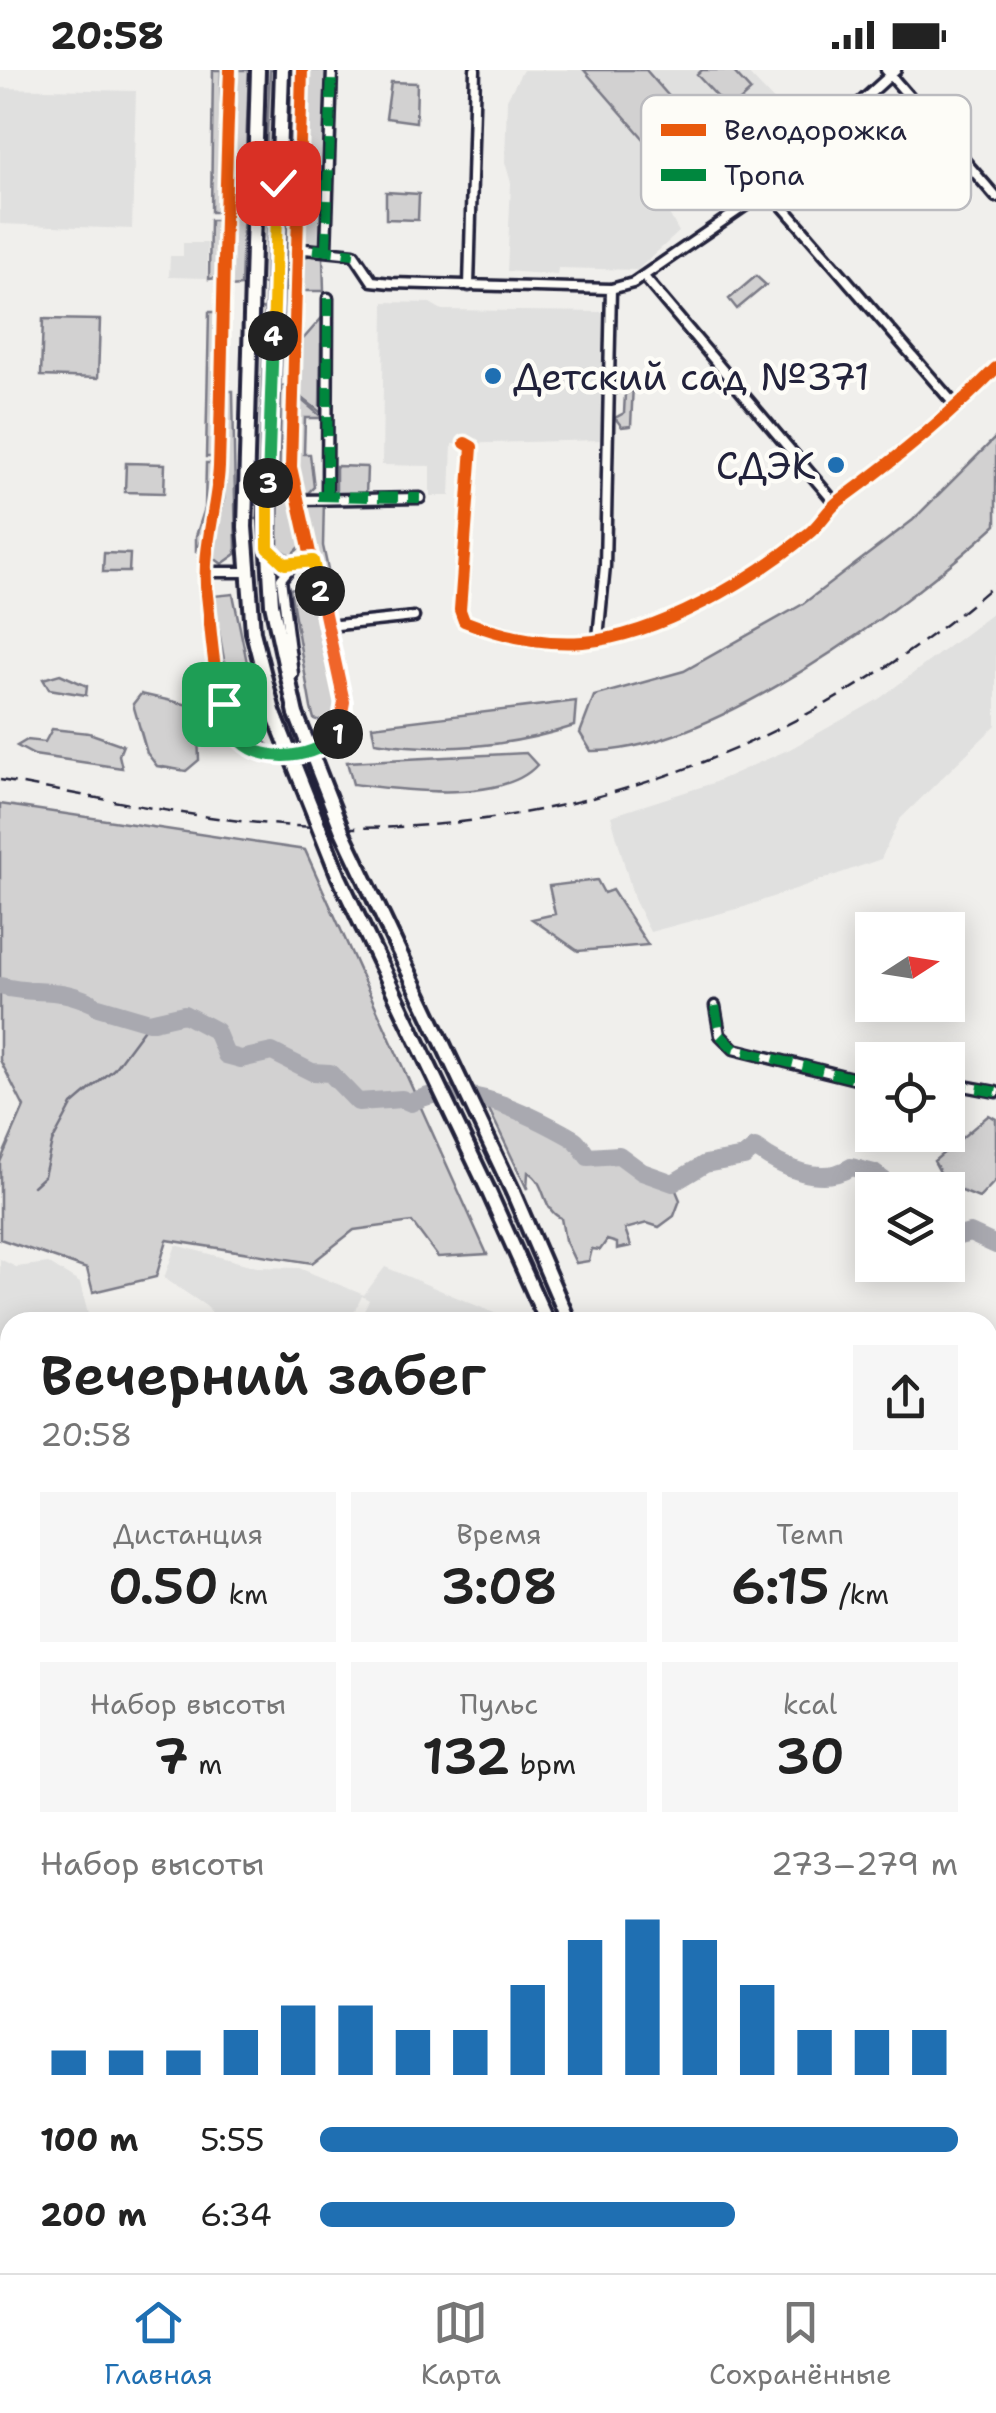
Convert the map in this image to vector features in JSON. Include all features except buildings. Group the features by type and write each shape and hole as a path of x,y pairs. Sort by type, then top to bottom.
{"main road":[{"path":"258,70 246,572 257,655 273,711 340,877 543,1312"},
{"path":"282,70 268,548 272,604 296,714 342,831 566,1312"}],"street":[{"path":"230,70 218,503 204,572 228,716 235,734 254,750 304,753 325,746 340,732 344,702 298,500 290,435 302,70"},
{"path":"326,250 332,70"},
{"path":"469,286 475,70"},
{"path":"866,95 891,72 910,95"},
{"path":"971,167 996,197"},
{"path":"295,248 354,254 372,281 611,289 645,278 737,210"},
{"path":"786,210 956,405"},
{"path":"645,278 836,504"},
{"path":"598,638 605,549 611,289"},
{"path":"326,496 328,298"},
{"path":"465,443 472,448 460,610 464,621 504,636 561,642 598,638 654,621 734,586 811,532 836,504 907,453 996,368"},
{"path":"298,500 326,496 420,498"},
{"path":"268,548 282,562 292,565 313,561"},
{"path":"292,565 281,580 296,714"},
{"path":"204,572 246,572"},
{"path":"328,626 414,616"},
{"path":"715,1006 720,1035 734,1049 855,1079"},
{"path":"965,1086 996,1092"}],"shaded area":[{"path":"213,70 221,70 218,212 211,212"},
{"path":"238,70 249,70 241,286 229,287"},
{"path":"270,70 275,70 266,284 260,284"},
{"path":"292,70 299,70 292,291 285,291"},
{"path":"308,70 329,70 321,247 300,242"},
{"path":"523,70 745,70 769,95 641,95 641,210 667,210 679,232 637,270 558,268 557,275 507,271 511,183 505,162 507,99"},
{"path":"584,70 646,70 668,95 641,95 641,136"},
{"path":"702,70 732,70 751,91 747,95 716,95 697,75"},
{"path":"391,82 417,83 416,122 386,118"},
{"path":"0,88 136,91 132,229 0,224"},
{"path":"386,192 419,194 418,220 386,219"},
{"path":"210,220 218,220 217,278 209,279"},
{"path":"183,243 207,243 207,278 169,277 170,256 183,256"},
{"path":"323,257 324,291 299,291 299,259"},
{"path":"756,276 766,285 737,309 729,299"},
{"name":"Детский сад №371","path":"384,302 430,303 442,310 605,312 602,440 452,444 450,496 430,496 430,466 382,465"},
{"path":"259,309 265,309 258,519 254,519 254,497"},
{"path":"209,312 216,312 213,457 206,457"},
{"path":"327,312 328,343 321,344 320,406 329,407 329,419 296,393 298,345"},
{"path":"43,319 100,320 98,378 41,376"},
{"path":"615,381 633,384 631,426 622,427 615,418 624,413 625,393 615,388"},
{"path":"286,385 285,463 302,545 291,556 278,547 281,386"},
{"path":"228,391 233,391 236,554 222,564 214,558 213,550 224,500"},
{"path":"298,397 323,418 305,418 304,454 310,454 314,487 305,496 298,479"},
{"path":"996,437 996,525 913,594 862,632 749,701 693,728 639,745 591,751 580,733 594,696 684,671 803,604 913,520"},
{"path":"126,463 165,464 164,493 125,492"},
{"path":"206,463 213,463 208,519 196,552 196,536 205,508"},
{"path":"336,466 367,467 366,496 336,495"},
{"path":"324,498 323,546 329,574 323,576 304,502"},
{"path":"104,553 130,554 129,572 103,572"},
{"path":"311,584 339,706 337,725 329,733 324,722 314,719 311,708 290,589"},
{"path":"233,594 259,721 248,727 268,745 245,735 232,706 213,596"},
{"path":"996,611 996,725 899,820 881,859 744,907 650,932 634,899 611,816 713,783 790,749 879,699"},
{"path":"60,674 87,686 86,695 49,689 43,679"},
{"path":"141,694 189,705 198,734 199,760 186,771 157,766 147,753 133,704"},
{"path":"576,701 574,726 500,743 425,747 375,742 372,726"},
{"path":"52,729 89,733 123,745 119,755 122,768 34,755 17,746 27,740 45,742"},
{"path":"526,753 537,765 521,777 476,790 353,784 347,762"},
{"path":"0,804 305,850 487,1254 438,1257 412,1222 354,1230 312,1263 167,1240 156,1277 93,1292 87,1269 0,1239 0,1162 24,1107 0,1060"},
{"path":"597,880 604,893 612,890 648,945 578,951 532,919 555,914 549,886"},
{"path":"486,1103 515,1109 549,1132 576,1142 584,1158 620,1159 641,1175 675,1188 680,1200 674,1216 659,1227 647,1223 625,1229 631,1246 617,1249 617,1243 607,1240 600,1250 592,1249 589,1261 576,1263 565,1240 561,1218 550,1209 528,1172 527,1189"},
{"path":"989,1115 996,1119 996,1180 979,1198 965,1192 965,1172 940,1172 934,1161 945,1152 965,1152 965,1135"},
{"path":"176,1245 257,1267 299,1268 364,1295 385,1267 492,1312 363,1312 369,1300 362,1296 354,1312 212,1312 164,1278"},
{"path":"0,1259 16,1267 48,1263 80,1283 87,1312 0,1312"}],"waterway":[{"path":"0,986 67,994 92,1003"},
{"path":"98,1007 149,1022 184,1014 216,1031 226,1055 241,1059 272,1052 312,1072 330,1073 358,1102 402,1099 411,1103 450,1094 494,1102 574,1139 588,1157 619,1155 642,1172 673,1183 705,1164 744,1157 755,1148 777,1162 815,1175 851,1167 870,1172"},
{"path":"33,1186 44,1176 52,1142 72,1105 114,1069 149,1022"},
{"path":"965,1234 996,1245"}],"railway":[{"path":"0,780 157,809 275,825 408,826 501,817 591,798 679,771 764,736 846,692 923,641 996,583"}],"marked path":[{"path":"326,250 332,70"},
{"path":"314,249 354,254"},
{"path":"327,496 328,298"},
{"path":"318,496 420,498"},
{"path":"715,1006 720,1035 734,1049 855,1079"},
{"path":"965,1086 996,1092"}],"cycle path":[{"path":"230,70 219,467 206,579 214,664 226,714 244,743 277,756 313,750 328,741 340,728 345,711 291,467 302,70"},
{"path":"465,443 472,447 460,610 464,621 522,638 552,642 612,638 702,603 785,552 996,368"}],"place":[{"name":"Детский сад №371","path":"493,376"},
{"name":"СДЭК","path":"836,465"}],"route":[{"path":"224,704 240,740 254,750 269,753 293,754 325,746 340,732 345,711 313,561 285,564 268,548 278,183"}]}
